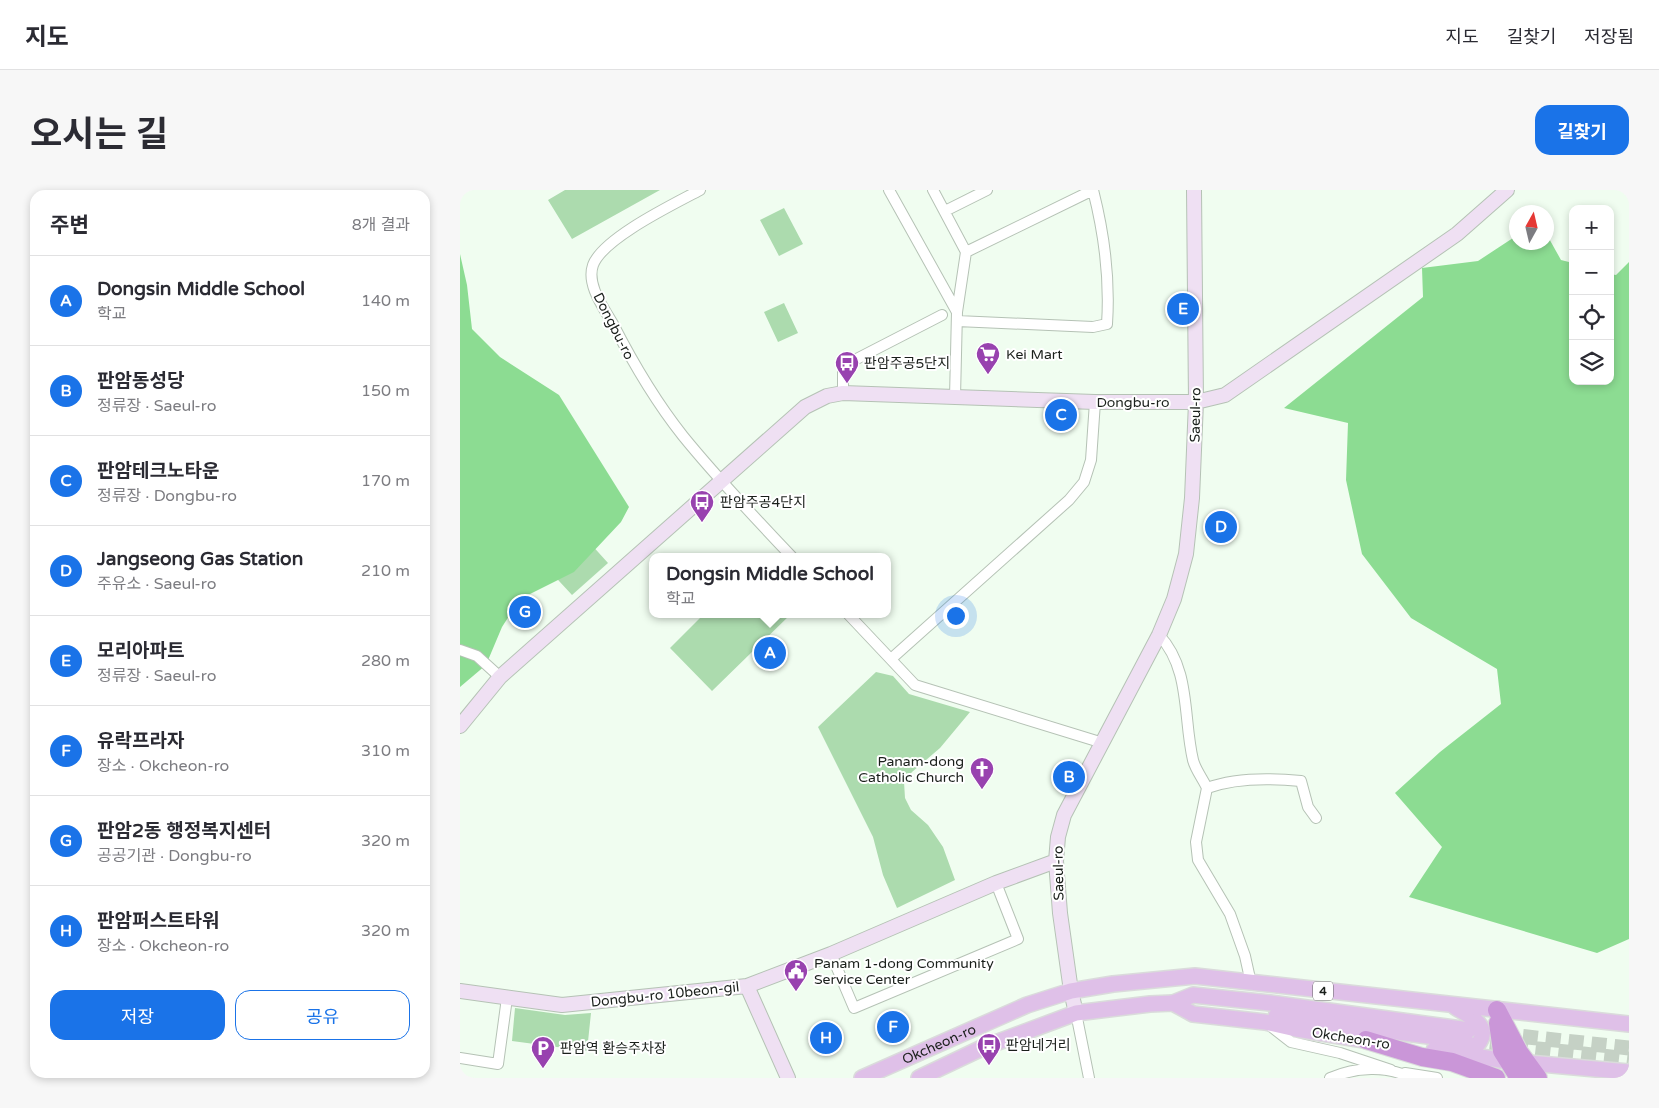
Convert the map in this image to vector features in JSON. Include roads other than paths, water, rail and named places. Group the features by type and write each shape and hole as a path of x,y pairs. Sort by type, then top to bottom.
{"highway":[{"path":"1497,1010 1502,1051 1507,1061 1538,1078"},
{"path":"1497,1010 1511,1038 1522,1070"},
{"path":"1366,1040 1422,1057 1452,1062 1496,1078"}],"main road":[{"name":"Saeul-ro","path":"1076,1013 1060,913 1056,861 1058,837 1064,815 1159,635 1174,599 1186,554 1192,498 1196,402 1194,190"},
{"name":"Dongbu-ro","path":"460,726 500,677 805,408 827,396 843,393 1095,402 1196,402 1224,395 1457,234 1507,190"},
{"name":"Dongbu-ro 10beon-gil","path":"460,992 562,1005 747,986 831,954 996,883 1056,861"},
{"name":"Okcheon-ro","path":"862,1078 1027,1005 1071,991 1113,984 1195,976 1629,1024"},
{"path":"747,986 788,1078"},
{"name":"Okcheon-ro","path":"918,1078 982,1048 1076,1013 1173,1003 1193,1014 1265,1022 1296,1030 1366,1040 1467,1042 1507,1061"},
{"path":"1173,1003 1467,1042 1480,1041 1482,1030 1479,1023 1448,1004"},
{"path":"1522,1070 1629,1072"}],"street":[{"path":"889,190 957,316"},
{"path":"933,190 966,252 957,316 955,397"},
{"path":"945,211 987,190"},
{"path":"957,316 1093,327 1107,324 1108,307 1104,260 1098,211 1093,190 966,252"},
{"name":"Dongbu-ro","path":"696,192 611,243 594,263 591,272 592,282 597,296 637,370 682,435 722,482 788,553"},
{"path":"843,393 843,366 942,315"},
{"path":"891,659 1069,500 1084,482 1091,460 1095,402"},
{"path":"852,618 915,685 1103,743"},
{"path":"1159,635 1168,645 1183,681 1193,761 1207,788 1196,842 1198,860 1230,914 1245,956 1251,983"},
{"path":"460,650 477,656 500,677"},
{"path":"1207,788 1222,782 1266,779 1302,780 1308,807 1316,818"},
{"path":"831,954 854,1008 1018,939 996,883"},
{"path":"460,1058 498,1064 507,998"},
{"path":"1076,1013 1089,1078"},
{"path":"1265,1022 1292,1042 1340,1053 1411,1078"},
{"path":"1330,1078 1343,1073 1369,1069 1437,1078"}],"tunnel":[{"path":"1500,1034 1629,1048"},
{"path":"1467,1041 1629,1059"}],"place":[{"name":"모리아파트","path":"1183,309"},
{"name":"Kei Mart","path":"988,375"},
{"name":"판암주공5단지","path":"847,384"},
{"name":"판암테크노타운","path":"1061,415"},
{"name":"판암주공4단지","path":"702,523"},
{"name":"Jangseong Gas Station","path":"1221,527"},
{"name":"판암2동 행정복지센터","path":"525,612"},
{"name":"Dongsin Middle School","path":"770,653"},
{"name":"판암동성당","path":"1069,777"},
{"name":"Panam-dong Catholic Church","path":"982,790"},
{"name":"Panam 1-dong Community Service Center","path":"796,992"},
{"name":"유락프라자","path":"893,1027"},
{"name":"판암퍼스트타워","path":"826,1038"},
{"name":"판암네거리","path":"989,1066"},
{"name":"판암역 환승주차장","path":"543,1069"}]}
